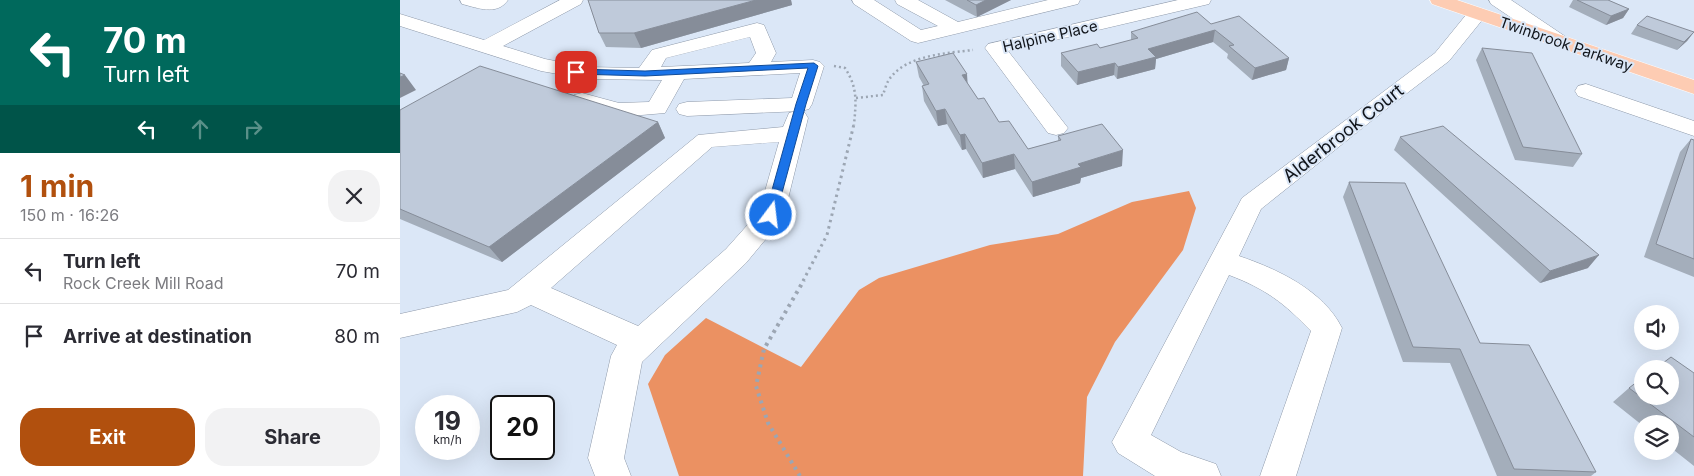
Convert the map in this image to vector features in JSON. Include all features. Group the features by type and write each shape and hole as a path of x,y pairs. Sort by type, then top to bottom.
{"main road":[{"name":"Twinbrook Parkway","path":"1439,0 1694,87"}],"street":[{"path":"469,0 489,5 499,0"},
{"path":"487,47 574,0"},
{"path":"861,0 918,37 1071,0"},
{"path":"904,0 955,28"},
{"name":"Halpine Place","path":"1056,128 995,48 1202,0"},
{"path":"1498,0 1559,41"},
{"name":"Alderbrook Court","path":"1203,476 1172,467 1130,442 1251,204 1377,105 1442,57 1477,14"},
{"path":"400,20 487,47 549,81 618,110 657,108"},
{"path":"645,74 659,54 756,29 766,53 756,68"},
{"path":"521,78 549,81 566,70 586,73 645,74 814,66 801,104 771,215 736,256 627,356 606,458 613,476"},
{"path":"640,129 652,120 676,72"},
{"path":"1586,91 1694,129"},
{"path":"687,109 801,104"},
{"path":"400,326 517,300 706,140 793,134"},
{"path":"1222,261 1264,276 1299,298 1327,328 1278,476"},
{"path":"528,291 642,342"}],"path":[{"path":"856,98 883,95 889,78 909,62 963,51 995,48"},
{"path":"800,476 768,422 756,386 764,349 807,274 826,234 854,130 856,98 853,80 844,68 828,64 814,66"}],"shaded area":[{"path":"1189,191 1196,208 1183,250 1115,342 1087,397 1083,476 679,476 648,384 665,355 706,318 801,367 859,290 879,278 990,245 1058,234 1132,202"}],"building":[{"path":"588,0 756,0 634,33 599,33"},
{"path":"967,0 986,0 976,5"},
{"path":"1577,0 1608,0 1629,9 1611,16"},
{"path":"1197,12 1211,24 1239,16 1289,58 1255,68 1229,46 1234,45 1215,30 1148,49 1156,57 1118,67 1115,63 1078,72 1061,53 1097,44 1100,48 1138,38 1131,32"},
{"path":"1647,16 1694,32 1684,42 1637,25"},
{"path":"1482,48 1532,53 1582,154 1523,147"},
{"path":"953,53 967,74 962,75 978,99 984,98 999,122 1009,121 1028,149 1061,140 1058,136 1102,124 1123,150 1078,164 1081,167 1032,182 1014,154 982,163 965,134 960,135 945,109 936,111 922,86 929,84 916,62"},
{"path":"480,66 658,122 489,247 400,209 400,110"},
{"path":"1443,126 1599,255 1550,271 1400,137"},
{"path":"1691,139 1694,140 1694,259 1656,244"},
{"path":"1349,182 1405,183 1480,343 1529,345 1596,472 1514,469 1460,349 1413,347"},
{"path":"1679,363 1694,373 1694,437 1679,426 1679,415 1665,415 1652,405 1679,405"},
{"path":"1634,384 1634,392 1629,388"}],"route":[{"path":"576,72 645,74 814,66 801,104 771,215"}]}
